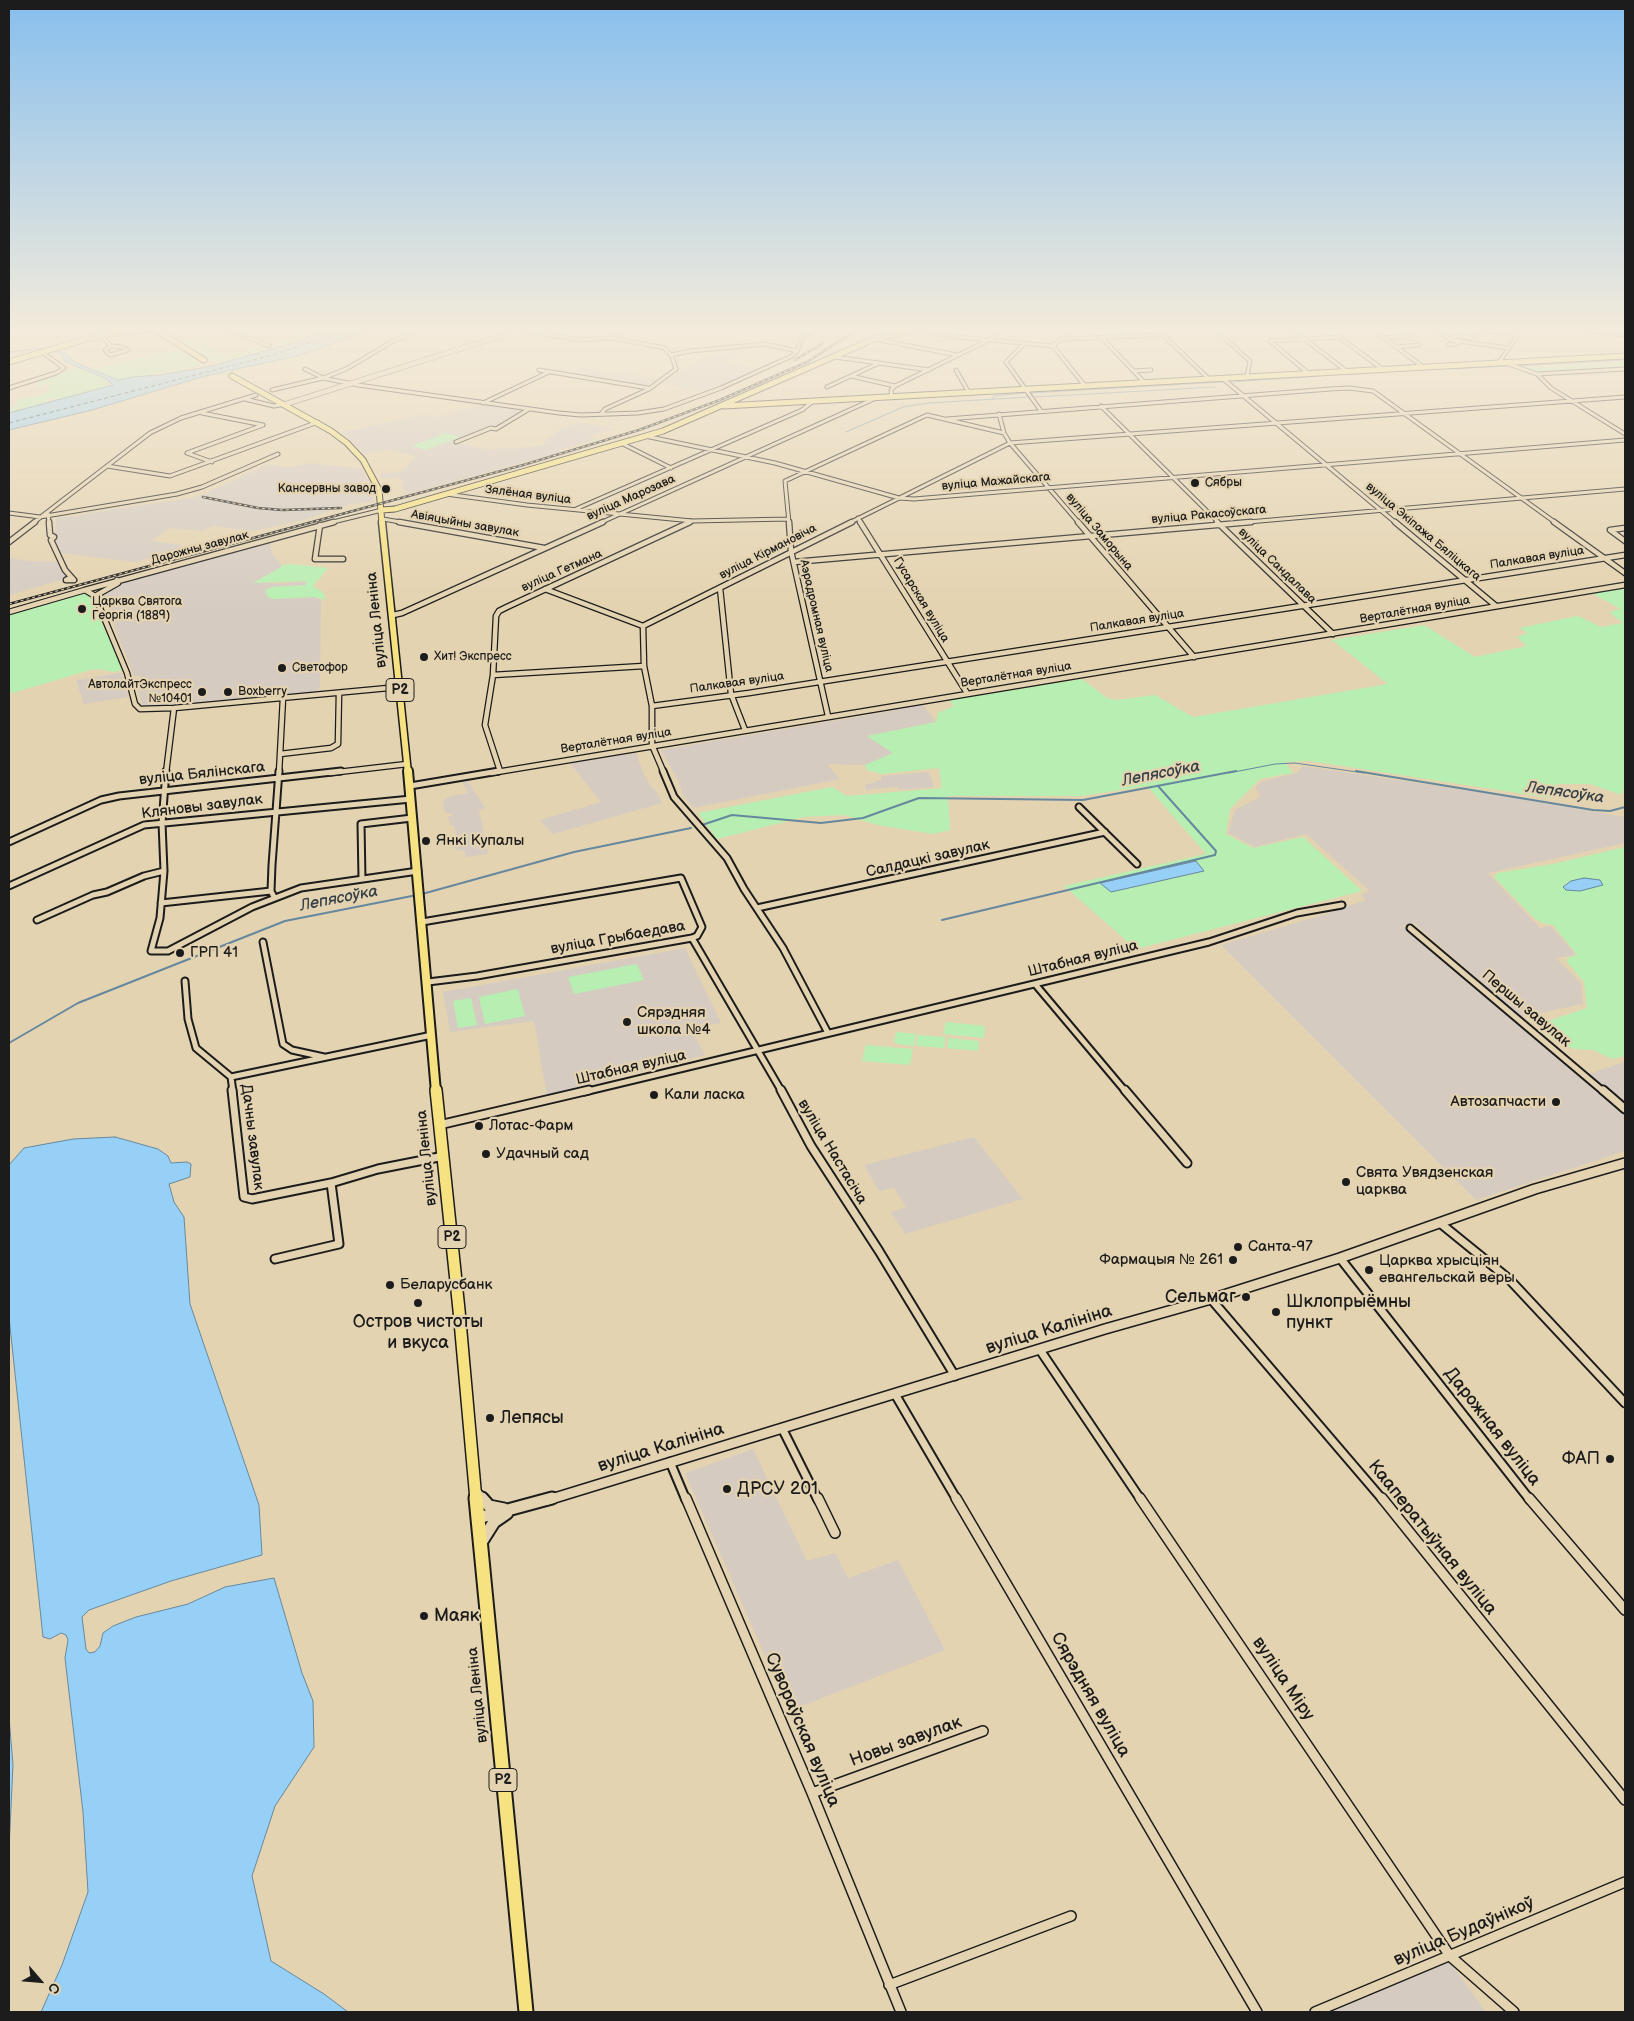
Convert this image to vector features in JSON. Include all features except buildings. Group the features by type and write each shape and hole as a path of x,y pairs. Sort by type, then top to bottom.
{"main road":[{"path":"382,510 395,509 645,436 684,421"},
{"name":"вуліца Леніна","path":"318,422 347,443 363,460 380,490 420,890 440,1125 526,2012"}],"street":[{"path":"9,542 48,514 150,433 174,421"},
{"path":"212,462 187,453 263,425 249,421"},
{"path":"456,442 491,428 496,429 509,421"},
{"path":"574,510 777,421"},
{"name":"вуліца Марозава","path":"393,614 402,612 825,421"},
{"path":"803,471 910,421"},
{"path":"956,421 1004,433"},
{"name":"вуліца Заморына","path":"1001,421 1004,433 1010,443 1088,536 1194,656"},
{"name":"вуліца Сандалава","path":"1116,421 1171,478 1333,634"},
{"path":"1010,443 1297,421"},
{"path":"1415,421 1625,573"},
{"path":"1605,421 1625,434"},
{"path":"107,466 170,476 318,422"},
{"name":"вуліца Экіпажа Бяліцкага","path":"1275,423 1496,606"},
{"name":"вуліца Мажайскага","path":"645,436 748,457 899,498 921,499 1625,440"},
{"path":"621,443 671,468"},
{"name":"вуліца Кірмановіча","path":"643,626 1010,443"},
{"path":"48,514 186,492 278,454"},
{"name":"Аэрадромная вуліца","path":"803,471 785,481 791,551 828,716"},
{"name":"вуліца Ракасоўскага","path":"794,562 1625,489"},
{"name":"Зялёная вуліца","path":"446,494 619,515 692,521 788,519"},
{"name":"Дарожны завулак","path":"9,612 117,580 382,510"},
{"path":"9,513 40,518"},
{"path":"48,514 50,535 54,537 51,540 70,578"},
{"name":"Гусарская вуліца","path":"858,518 966,693"},
{"name":"Авіяцыйны завулак","path":"383,520 544,548"},
{"name":"вуліца Гетмана","path":"500,771 485,725 493,675 496,616 499,611 692,521"},
{"path":"320,525 315,560 343,559"},
{"path":"1625,528 1610,530 1625,541"},
{"name":"Палкавая вуліца","path":"652,706 820,682 1625,555"},
{"path":"95,596 118,583 117,580"},
{"name":"Верталётная вуліца","path":"410,786 1625,585"},
{"path":"720,588 731,694 745,730"},
{"path":"545,589 643,626 644,666 652,706 652,746 674,797 727,858 783,948 828,1033"},
{"path":"85,590 95,596 127,673 135,704 140,709 174,708 399,687"},
{"path":"493,675 644,666"},
{"path":"280,754 331,748 338,744 338,693"},
{"path":"274,897 271,891 275,811 280,778 283,698"},
{"path":"174,708 164,791 162,823 164,871 160,918 151,951 168,951 274,897 301,888 418,870"},
{"name":"вуліца Бялінскага","path":"9,842 101,800 119,796 407,764"},
{"name":"Кляновы завулак","path":"9,886 138,827 275,811 411,799"},
{"path":"1079,807 1138,864"},
{"path":"362,878 361,824 412,818"},
{"name":"Салдацкі завулак","path":"757,908 1105,832"},
{"path":"36,920 93,895 107,892 144,876 164,871"},
{"name":"вуліца Грыбаедава","path":"422,922 681,878 702,927 697,936 692,938 477,976 428,982"},
{"path":"161,903 271,891"},
{"name":"Штабная вуліца","path":"440,1125 1209,942 1297,914 1342,905"},
{"name":"Першы завулак","path":"1410,928 1625,1109"},
{"name":"вуліца Настасіча","path":"692,938 759,1050 811,1146 879,1251 955,1376"},
{"path":"263,942 283,1044 292,1050 326,1057"},
{"name":"Дачны завулак","path":"184,982 188,1019 196,1048 231,1077 244,1197 252,1199 331,1183 378,1169 444,1156"},
{"path":"1035,984 1187,1163"},
{"path":"231,1077 432,1035"},
{"name":"вуліца Калініна","path":"478,1518 518,1508 1340,1258 1535,1189 1625,1163"},
{"path":"275,1258 339,1244 331,1183"},
{"path":"1440,1223 1509,1279 1536,1306 1611,1390 1625,1402"},
{"name":"Дарожная вуліца","path":"1340,1258 1510,1477 1625,1610"},
{"name":"Кааператыўная вуліца","path":"1210,1298 1382,1499 1625,1800"},
{"name":"вуліца Міру","path":"1040,1350 1450,1956 1514,2012"},
{"name":"Сярэдняя вуліца","path":"895,1394 1257,2012"},
{"path":"782,1428 835,1533"},
{"name":"Сувораўская вуліца","path":"670,1462 812,1793 900,2012"},
{"path":"476,1492 484,1502 493,1508 518,1508"},
{"path":"481,1547 482,1540 494,1522 518,1508"},
{"name":"Новы завулак","path":"812,1793 983,1731"},
{"name":"вуліца Будаўнікоў","path":"1315,2012 1625,1882"},
{"path":"889,1985 1071,1916"}],"shaded area":[{"path":"392,421 505,421 454,442 490,450 544,445 546,441 544,440 560,431 557,430 580,422 614,429 587,436 596,440 559,450 561,452 411,493 404,490 401,486 404,484 400,477 381,479 380,474 403,471 416,456 391,450 364,453 342,432"},
{"path":"310,463 362,469 368,481 356,483 359,487 367,490 363,491 364,493 371,492 373,502 350,504 304,520 252,531 213,526 202,531 169,528 151,541 182,545 176,550 136,562 60,553 55,541 58,536 55,535 56,518 191,498 209,492 268,464 289,468"},
{"path":"269,541 273,555 282,565 255,583 268,582 277,584 307,581 306,585 273,587 265,590 273,599 314,597 321,600 320,687 317,692 143,707 138,692 140,676 134,676 104,600 100,597 118,584"},
{"path":"9,558 58,562 61,571 68,578 9,595"},
{"path":"121,673 126,687 123,689 127,691 128,697 84,704 76,680"},
{"path":"922,703 936,722 868,736 894,754 865,765 827,764 840,779 693,808 682,793 678,780 661,750 885,712"},
{"path":"636,753 644,775 653,789 655,789 662,803 553,834 540,820 601,802 570,763"},
{"path":"1303,766 1479,792 1625,817 1625,843 1488,873 1540,928 1551,926 1576,955 1556,958 1581,983 1583,1004 1520,1017 1414,923 1401,926 1405,927 1576,1073 1588,1074 1625,1062 1625,1151 1476,1200 1221,945 1366,900 1361,895 1370,891 1306,834 1255,847 1228,833 1235,810 1261,796 1255,788 1262,781 1297,773"},
{"path":"929,772 934,787 899,790 898,787 866,790 865,785 881,780 881,776"},
{"path":"467,780 485,808 479,810 488,854 466,857 464,850 456,851 456,848 452,848 450,841 457,840 454,825 450,825 448,816 452,816 452,814 445,813 443,801 450,796 468,793 462,781"},
{"name":"Сярэдняя школа №4","path":"685,948 721,1023 691,1029 705,1055 547,1096 534,1021 450,1032 443,992"},
{"path":"974,1137 1023,1199 905,1234 891,1212 906,1207 894,1188 879,1191 864,1165"},
{"path":"753,1449 807,1561 835,1553 848,1578 898,1560 945,1650 789,1711 685,1473"},
{"path":"1449,1961 1486,2012 1326,2012"}],"green space":[{"path":"446,433 460,437 426,450 412,446"},
{"path":"291,564 328,568 313,586 324,593 325,600 314,597 273,599 268,597 265,590 273,587 306,585 306,581 253,583 282,565"},
{"path":"1625,587 1625,786 1621,795 1590,784 1558,784 1550,798 1310,761 1285,762 1293,773 1260,779 1230,809 1226,834 1253,848 1303,837 1362,891 1136,949 1064,886 1206,854 1147,786 1082,796 948,796 950,830 933,834 877,825 844,815 804,817 717,839 698,813 832,787 847,796 942,788 939,768 881,774 867,770 865,765 893,753 867,736 936,722 938,713 954,706 949,700 1082,679 1107,698 1116,700 1155,695 1193,717 1388,684 1332,640 1424,625 1475,657 1527,646 1517,637 1528,633 1519,628 1578,616 1601,627 1623,623 1609,612 1621,609 1591,593"},
{"path":"84,591 89,594 123,670 114,672 97,669 90,670 9,694 9,613"},
{"path":"1625,847 1625,1056 1612,1059 1593,1050 1575,1049 1559,1044 1547,1035 1542,1023 1587,1008 1584,982 1567,962 1567,958 1577,955 1553,925 1542,923 1534,918 1494,877 1497,873 1553,864"},
{"path":"637,964 644,980 574,994 568,977"},
{"path":"518,989 525,1016 485,1024 479,997"},
{"path":"471,998 477,1025 458,1028 453,1001"},
{"path":"946,1022 985,1026 984,1038 943,1034"},
{"path":"896,1032 916,1034 914,1046 894,1042"},
{"path":"918,1035 946,1037 944,1048 916,1046"},
{"path":"949,1038 979,1041 978,1051 947,1048"},
{"path":"866,1045 913,1049 910,1065 862,1061"}],"water":[{"path":"9,421 45,421 9,430"},
{"path":"1196,861 1204,871 1111,892 1100,883"},
{"path":"1584,878 1600,880 1603,885 1580,891 1566,890 1563,887 1571,881"},
{"path":"115,1137 158,1149 168,1156 171,1163 187,1162 191,1164 190,1177 169,1184 174,1202 184,1217 190,1304 259,1505 262,1555 171,1581 89,1610 82,1617 86,1649 89,1653 95,1652 100,1646 103,1633 113,1626 136,1617 188,1604 225,1587 274,1578 302,1673 313,1701 314,1747 275,1806 252,1876 271,1961 324,1994 348,2012 41,2012 62,1965 88,1892 83,1812 65,1658 68,1640 66,1635 61,1633 50,1639 43,1637 9,1317 9,1165 24,1148 73,1139"},
{"path":"9,1717 13,1765 9,1849"}],"waterway":[{"path":"846,432 870,421"},
{"name":"Лепясоўка","path":"1229,773 1275,764 1295,763 1364,773"},
{"name":"Лепясоўка","path":"702,825 732,815 821,823 863,818 919,798 1083,800 1236,771"},
{"name":"Лепясоўка","path":"1356,771 1593,810 1610,811 1625,807"},
{"path":"942,920 1215,855 1216,851 1158,786"},
{"name":"Лепясоўка","path":"422,894 574,852 691,828"},
{"name":"Лепясоўка","path":"9,1043 78,1003 285,921 417,895"}],"ferry route":[{"path":"9,423 16,421"}],"railway":[{"path":"9,604 523,465 662,421"},
{"path":"203,497 258,508 282,510 341,508"}],"place":[{"name":"Сябры","path":"1195,483"},
{"name":"Кансервны завод","path":"386,489"},
{"name":"Царква Святога Георгія (1889)","path":"82,609"},
{"name":"Хит! Экспресс","path":"424,657"},
{"name":"Светофор","path":"282,668"},
{"name":"АвтолайтЭкспресс №10401","path":"202,692"},
{"name":"Boxberry","path":"228,692"},
{"name":"Янкі Купалы","path":"426,841"},
{"name":"ГРП 41","path":"180,953"},
{"name":"Сярэдняя школа №4","path":"627,1022"},
{"name":"Кали ласка","path":"654,1095"},
{"name":"Автозапчасти","path":"1556,1102"},
{"name":"Лотас-Фарм","path":"479,1126"},
{"name":"Удачный сад","path":"486,1154"},
{"name":"Свята Увядзенская царква","path":"1346,1182"},
{"name":"Санта-97","path":"1238,1247"},
{"name":"Фармацыя № 261","path":"1233,1260"},
{"name":"Царква хрысціян евангельскай веры","path":"1369,1270"},
{"name":"Беларусбанк","path":"390,1285"},
{"name":"Сельмаг","path":"1246,1297"},
{"name":"Остров чистоты и вкуса","path":"418,1303"},
{"name":"Шклопрыёмны пункт","path":"1276,1312"},
{"name":"Лепясы","path":"490,1418"},
{"name":"ФАП","path":"1610,1459"},
{"name":"ДРСУ 201","path":"727,1489"},
{"name":"Маяк","path":"424,1616"}]}
